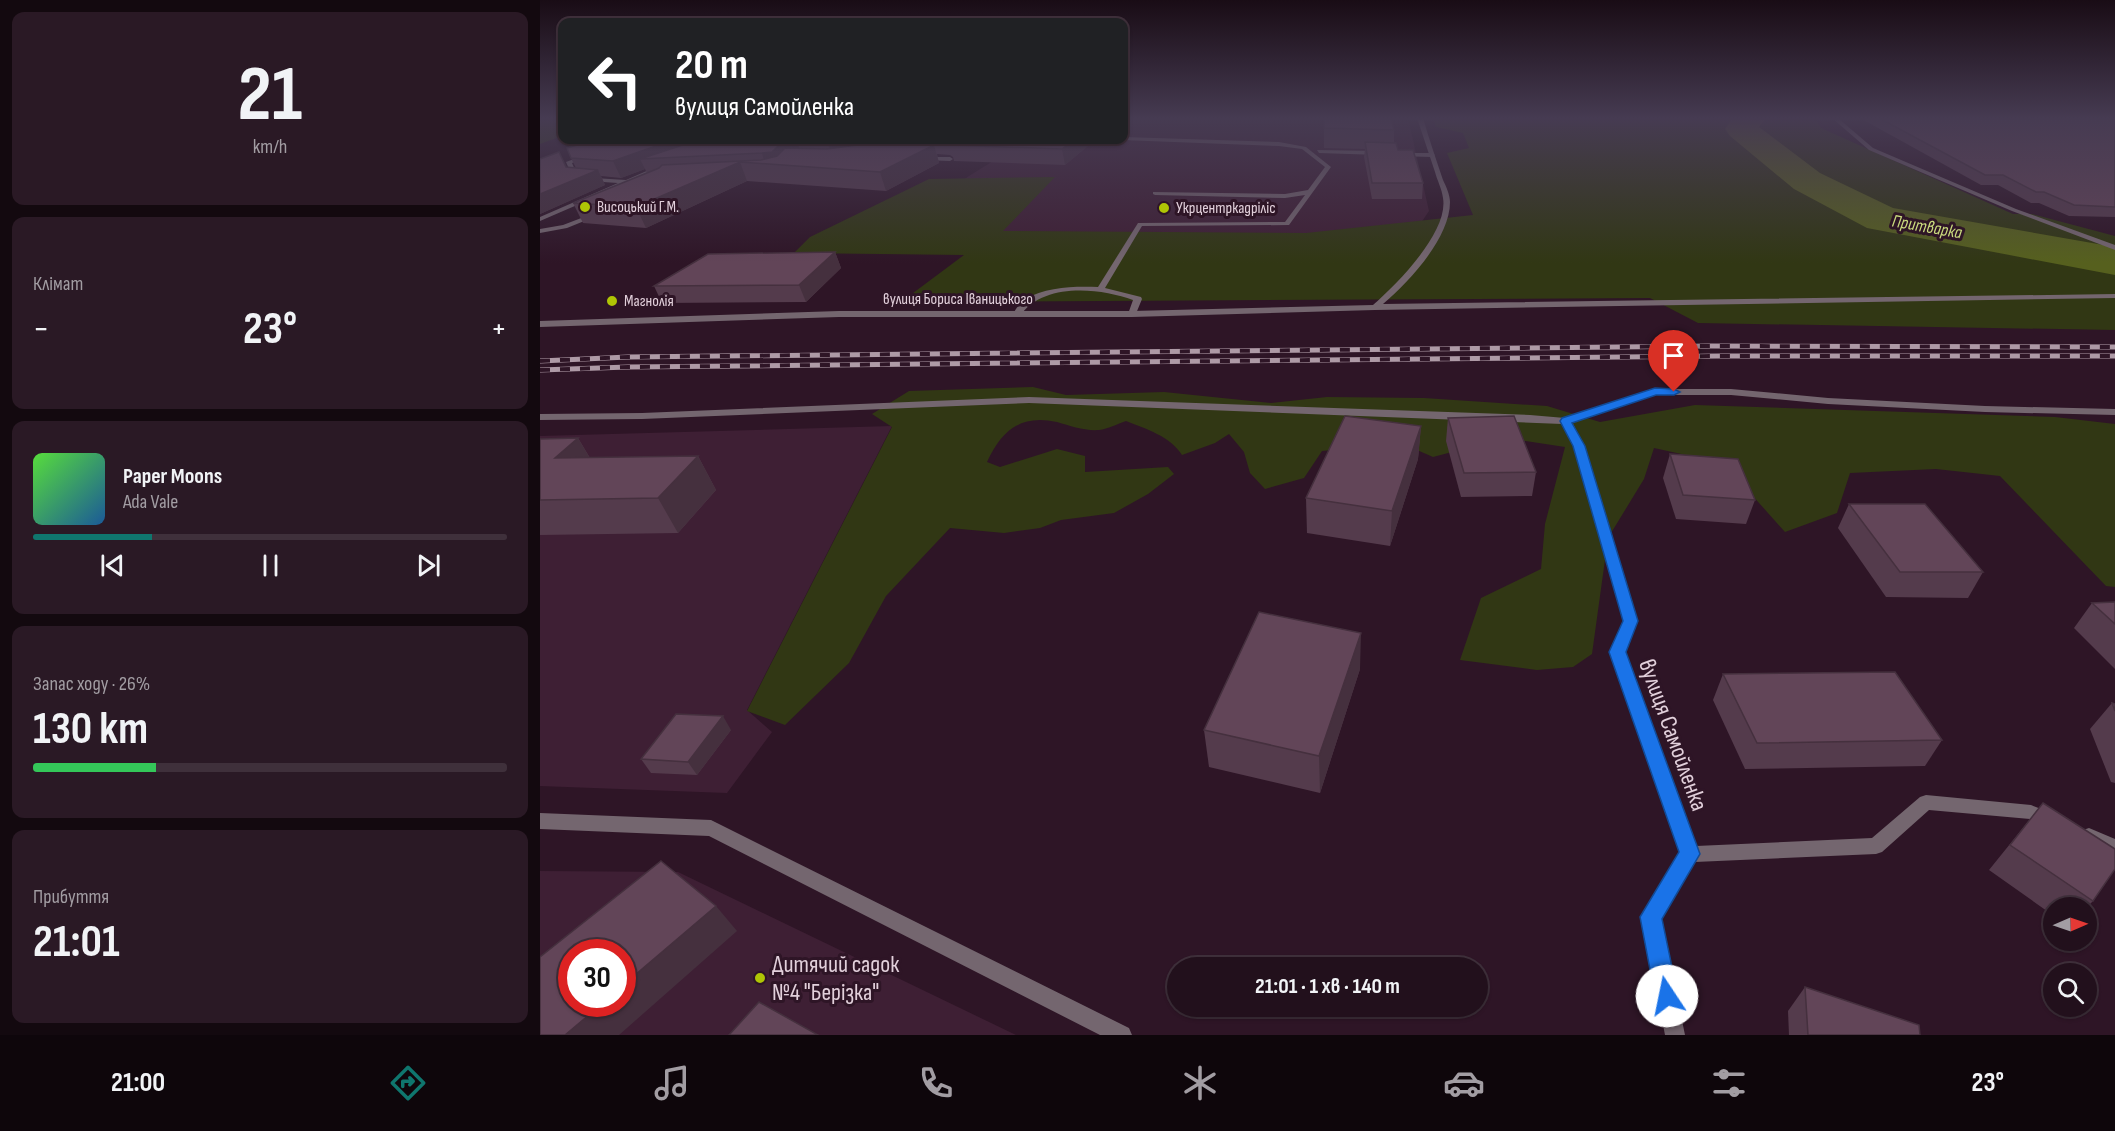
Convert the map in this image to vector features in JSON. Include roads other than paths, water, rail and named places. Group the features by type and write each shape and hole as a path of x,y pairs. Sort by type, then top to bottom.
{"street":[{"path":"571,166 576,179 643,181"},
{"path":"540,219 662,166"},
{"path":"1100,290 1140,224 1287,224 1327,166"},
{"path":"1375,307 1411,271 1443,224 1447,200 1436,166"},
{"path":"1912,166 2024,214 2115,248"},
{"path":"1155,193 1285,196 1310,192"},
{"path":"540,231 565,227 604,210"},
{"path":"1017,314 1028,300 1059,292 1100,290 1121,292 1138,299 1132,314"},
{"name":"вулиця Бориса Іваницького","path":"540,324 839,314 1132,314 1375,307 2115,296"},
{"path":"540,417 642,416 1029,400 1566,421 1655,392 1731,392 1828,401 1985,409 2115,412"},
{"name":"вулиця Самойленка","path":"1566,421 1579,446 1630,621 1618,652 1690,854"},
{"path":"1675,1035 1651,917 1690,854 1876,846 1926,802 2031,812 2115,846"},
{"path":"540,821 711,828 1122,1035"}],"waterway":[{"name":"Притварка","path":"1788,166 1807,181 1882,219 2115,261"}],"railway":[{"path":"540,361 628,357 1711,346 2115,347"},
{"path":"540,370 628,367 1719,356 2115,356"}],"place":[{"name":"Висоцький Г.М.","path":"585,207"},
{"name":"Укрцентркадріліс","path":"1164,208"},
{"name":"Магнолія","path":"612,301"},
{"name":"Дитячий садок №4 \"Берізка\"","path":"760,978"}]}
